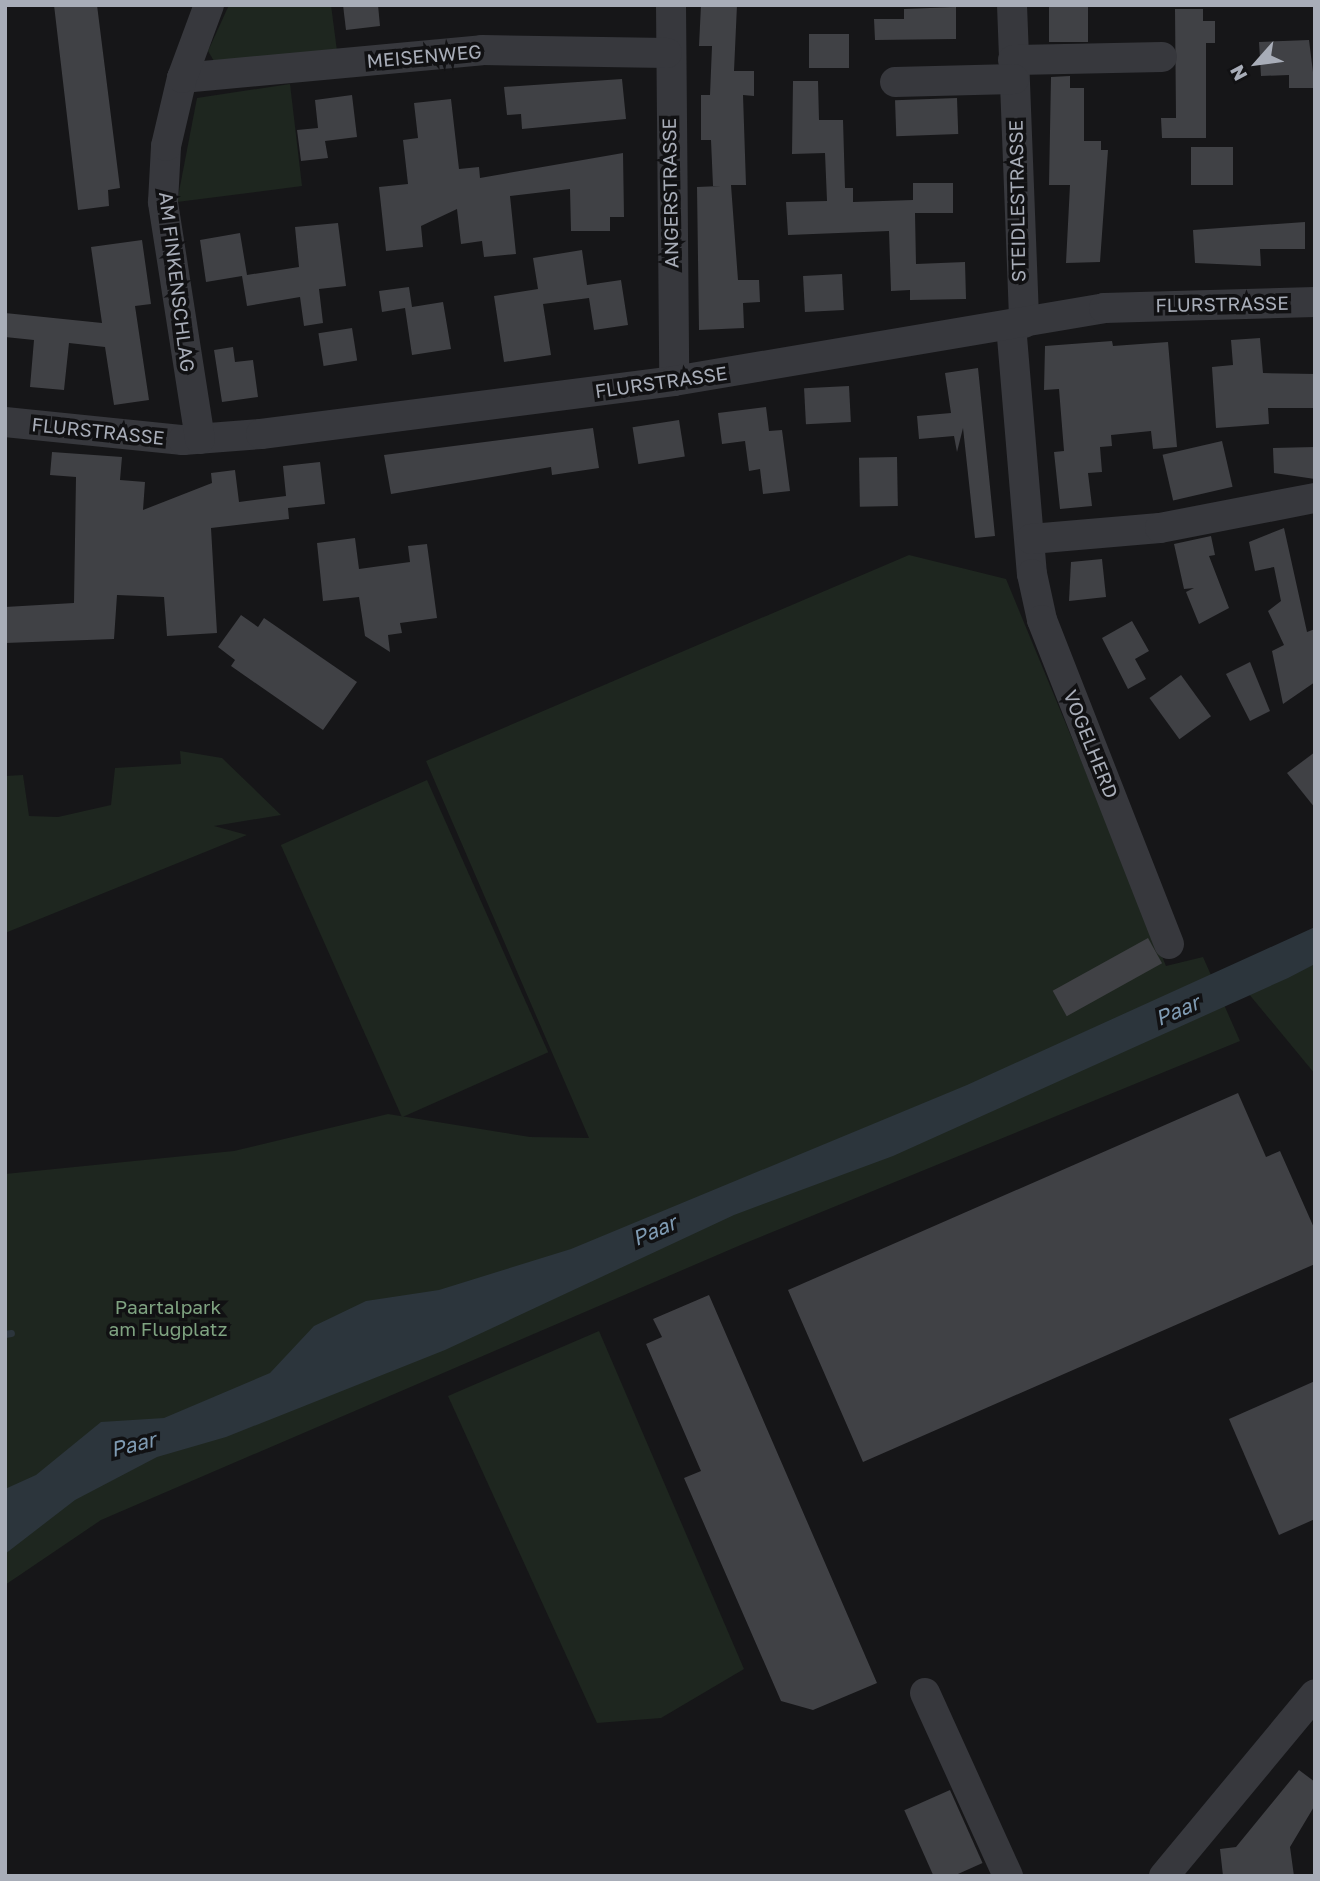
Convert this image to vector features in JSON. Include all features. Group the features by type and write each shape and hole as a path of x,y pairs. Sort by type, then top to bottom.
{"street":[{"name":"AM FINKENSCHLAG","path":"200,439 163,202 182,78 209,5"},
{"name":"ANGERSTRASSE","path":"671,5 667,53 674,382"},
{"name":"STEIDLESTRASSE","path":"1012,5 1017,324"},
{"name":"MEISENWEG","path":"182,78 481,50 667,53"},
{"path":"895,82 1163,57"},
{"name":"FLURSTRASSE","path":"5,422 200,439 674,382 1104,308 1315,302"},
{"name":"VOGELHERD","path":"1017,324 1031,539 1042,620 1169,943"},
{"path":"1031,539 1160,528 1315,498"},
{"path":"925,1693 1008,1876"},
{"path":"1164,1876 1315,1694"}],"green space":[{"path":"229,5 331,5 337,51 214,61 208,51"},
{"path":"290,84 302,186 177,202 197,98"},
{"name":"Paartalpark am Flugplatz","path":"909,555 1006,579 1166,966 1203,957 1240,1041 743,1244 101,1520 5,1585 5,1174 234,1151 388,1114 530,1137 589,1138 426,761"},
{"path":"180,751 222,758 281,815 214,826 247,835 5,933 5,776 23,775 29,816 58,817 111,805 115,768 181,764"},
{"path":"427,780 548,1052 402,1117 281,845"},
{"path":"1315,964 1315,1074 1248,993"},
{"path":"599,1331 744,1669 661,1718 597,1723 448,1396"}],"water":[{"name":"Paar","path":"1315,927 1315,964 1288,978 893,1156 734,1215 445,1350 226,1437 157,1457 75,1500 5,1554 5,1489 36,1475 101,1422 164,1418 270,1373 314,1326 366,1301 439,1290 571,1249 967,1085"}],"building":[{"path":"54,5 97,5 120,188 108,190 109,206 78,210"},
{"path":"343,5 378,5 380,26 346,30"},
{"path":"701,5 737,5 734,71 754,71 754,96 743,95 746,185 731,185 738,280 759,280 760,302 743,303 744,328 699,330 697,187 721,186 713,186 711,140 701,140 701,95 710,95 712,46 699,46"},
{"path":"1049,5 1088,5 1088,42 1049,42"},
{"path":"956,7 956,39 875,40 874,19 904,19 904,9"},
{"path":"1175,9 1203,9 1203,21 1215,21 1215,43 1206,43 1206,138 1162,138 1161,118 1176,118"},
{"path":"809,34 849,34 849,68 809,68"},
{"path":"1309,40 1315,88 1289,88 1289,75 1261,76 1259,42"},
{"path":"1070,76 1070,88 1084,88 1084,141 1101,141 1101,150 1108,150 1100,262 1066,263 1070,185 1049,185 1051,77"},
{"path":"622,79 626,119 522,129 521,114 507,115 504,87"},
{"path":"793,81 818,81 819,120 843,120 845,188 853,188 853,202 913,200 913,183 953,183 953,213 915,213 916,264 965,262 966,299 910,300 910,290 891,291 889,231 788,235 786,202 827,201 825,153 792,154"},
{"path":"352,95 357,137 325,141 328,158 301,161 297,130 318,128 315,100"},
{"path":"957,98 958,134 896,136 895,100"},
{"path":"451,99 459,169 479,167 480,178 623,153 624,217 610,217 610,231 571,231 570,189 510,196 516,254 484,257 482,241 461,244 457,209 421,226 423,247 386,251 379,187 408,184 403,140 418,138 414,103"},
{"path":"1191,147 1233,147 1233,185 1191,185"},
{"path":"1305,222 1305,249 1260,249 1261,266 1195,263 1193,230"},
{"path":"338,223 346,286 319,289 323,323 304,326 300,297 247,306 242,276 206,282 200,240 240,233 247,275 299,267 295,227"},
{"path":"142,240 151,304 135,306 149,400 114,405 105,347 69,343 64,390 30,387 34,340 5,337 5,313 102,323 91,247"},
{"path":"582,250 587,285 621,280 628,325 594,330 589,298 543,304 551,355 504,362 494,296 538,289 533,258"},
{"path":"842,274 844,310 805,312 803,276"},
{"path":"409,287 412,307 443,302 451,349 412,355 405,308 382,312 379,291"},
{"path":"352,328 357,361 324,366 318,333"},
{"path":"1260,338 1263,373 1315,374 1315,408 1268,408 1269,424 1216,428 1212,367 1233,365 1231,340"},
{"path":"1112,341 1113,346 1168,342 1177,447 1153,449 1151,431 1111,435 1112,446 1100,447 1102,472 1088,473 1092,506 1060,509 1054,452 1064,451 1059,389 1044,390 1045,346"},
{"path":"233,347 235,362 253,360 258,397 222,402 214,350"},
{"path":"978,368 995,536 975,538 963,428 957,452 954,436 919,439 917,416 951,413 945,373"},
{"path":"849,386 851,422 806,424 804,388"},
{"path":"766,407 769,431 782,430 790,491 763,494 760,469 749,471 745,441 722,444 718,413"},
{"path":"679,420 685,457 638,464 633,427"},
{"path":"593,428 599,468 552,475 551,467 391,494 384,455"},
{"path":"1222,441 1233,487 1173,501 1163,455"},
{"path":"1315,447 1315,479 1274,473 1273,448"},
{"path":"52,452 122,457 120,480 145,482 143,510 212,483 211,473 235,470 239,502 286,496 283,466 320,462 325,504 288,508 289,519 211,528 217,633 167,636 164,597 117,595 114,639 5,643 5,607 74,603 76,477 50,475"},
{"path":"897,457 898,506 860,507 859,458"},
{"path":"1284,528 1307,632 1315,629 1315,682 1283,704 1272,651 1284,645 1268,611 1281,601 1274,567 1255,571 1249,542"},
{"path":"1211,536 1215,555 1209,556 1229,608 1199,624 1186,592 1194,588 1184,589 1174,544"},
{"path":"355,538 359,569 410,562 408,546 427,544 437,618 400,623 402,633 388,635 390,652 365,636 359,597 323,601 317,543"},
{"path":"1102,559 1106,597 1069,601 1071,562"},
{"path":"241,615 258,627 264,618 357,682 323,730 231,666 235,660 218,647"},
{"path":"1132,621 1149,651 1135,659 1146,679 1128,689 1102,638"},
{"path":"1250,662 1270,711 1250,721 1226,674"},
{"path":"1181,675 1211,716 1179,739 1149,698"},
{"path":"1315,752 1315,808 1287,773"},
{"path":"1148,938 1162,963 1067,1016 1053,991"},
{"path":"1238,1093 1266,1157 1280,1151 1315,1230 1315,1264 863,1462 788,1290"},
{"path":"709,1295 877,1683 813,1710 781,1701 684,1478 701,1471 646,1344 662,1337 653,1319"},
{"path":"1315,1381 1315,1519 1279,1535 1229,1419"},
{"path":"1299,1770 1315,1782 1315,1805 1290,1847 1294,1876 1223,1876 1220,1849 1236,1847"},
{"path":"950,1790 983,1863 954,1876 934,1876 904,1810"}],"waterway":[{"path":"5,1334 11,1333"}]}
